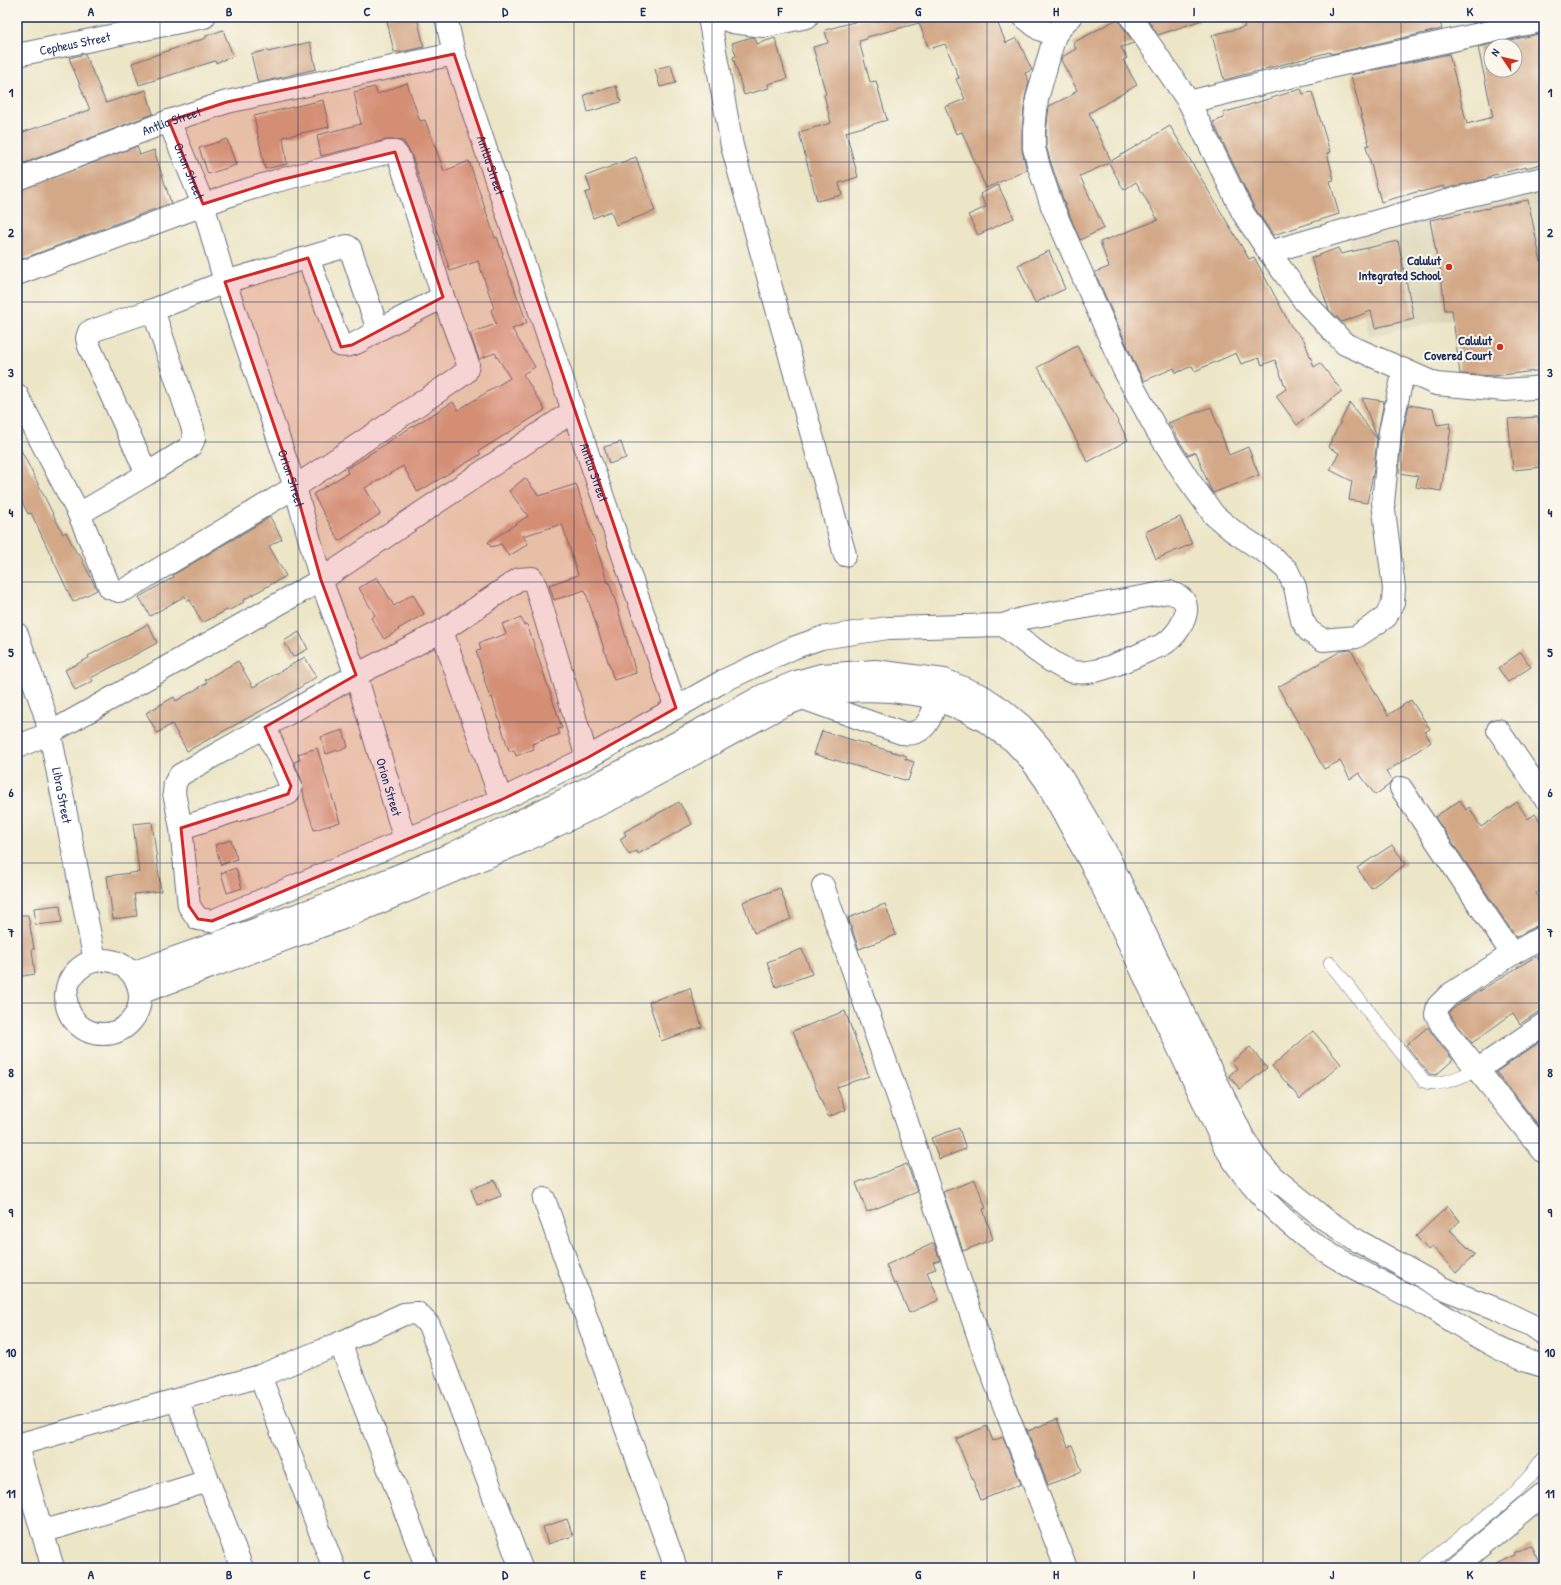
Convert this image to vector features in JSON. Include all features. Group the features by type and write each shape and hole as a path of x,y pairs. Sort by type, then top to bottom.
{"street":[{"name":"Cepheus Street","path":"17,54 204,17"},
{"path":"446,17 454,54"},
{"path":"709,17 732,146 845,555"},
{"path":"718,17 732,22 764,26 807,17"},
{"path":"1024,17 1039,29 1055,35"},
{"path":"1071,17 1055,35 1037,99 1034,148 1052,206 1124,370 1156,429 1201,498 1214,515 1233,531 1271,556 1287,570 1295,587 1302,620 1309,631 1323,640 1356,637 1386,617 1393,602 1394,588 1383,503 1390,432 1404,370"},
{"path":"1131,17 1189,102 1243,213 1305,302 1345,344 1436,384 1505,390 1544,386"},
{"path":"1189,102 1334,66 1544,20"},
{"name":"Antlia Street","path":"17,179 169,121 227,102 454,54 573,411 676,708"},
{"name":"Orion Street","path":"169,121 203,204 226,282 295,487 321,580 356,675 405,840"},
{"path":"17,274 203,204 276,181 389,152 395,152 399,157 442,297 468,364 466,372 295,487 133,585 119,591 110,588 79,514 17,395"},
{"path":"1269,252 1454,199 1544,178"},
{"path":"147,474 89,346 87,338 89,332 153,310 226,282 347,246 350,248 378,330"},
{"path":"308,258 340,345 344,347 352,345 442,297"},
{"path":"79,514 190,447 194,439 193,429 153,310"},
{"path":"17,747 50,733 321,580 573,411"},
{"path":"587,758 536,587 532,578 519,579 442,631 356,675 180,775 175,783 174,793 181,828 189,906 198,919 212,921 501,800 587,758 747,669 793,648 821,638 888,628 1003,625 1025,618 1169,592 1179,596 1185,602 1186,615 1181,627 1168,642 1122,662 1087,672 1073,672 1052,661 1003,625"},
{"path":"442,631 501,800"},
{"name":"Libra Street","path":"17,634 44,711 50,733 95,961"},
{"path":"136,983 343,918 396,886 538,834 617,796 782,706 799,690 821,675 875,671 944,680 982,696 1003,710 1022,726 1043,750 1052,777 1095,871 1225,1147 1237,1168 1320,1216 1358,1241 1442,1288 1502,1311 1537,1329 1518,1357"},
{"path":"799,690 901,733 910,734 918,733 928,723 944,680"},
{"path":"799,690 832,692 864,690 892,691 921,695 937,700 964,710 985,721 1013,741 1029,758 1052,777"},
{"path":"181,828 288,794 291,786 265,727"},
{"path":"1498,730 1544,797"},
{"path":"1402,788 1512,954"},
{"path":"823,886 906,1119 983,1350 1066,1568"},
{"path":"1544,936 1512,954 1449,995 1438,1006 1436,1014 1442,1026 1476,1070 1544,1152"},
{"path":"108,960 120,964 136,983 139,1005 135,1017 127,1026 116,1032 104,1034 92,1033 81,1028 73,1019 67,1008 66,996 68,984 74,974 84,966 95,961 108,960"},
{"path":"1476,1070 1544,1024"},
{"path":"1266,1185 1277,1212 1305,1237 1333,1256 1431,1308 1518,1357 1544,1366"},
{"path":"544,1200 676,1568"},
{"path":"1431,1308 1442,1288"},
{"path":"52,1568 17,1446 260,1376 340,1343 404,1314 417,1314 429,1325 521,1568"},
{"path":"340,1343 427,1568"},
{"path":"260,1376 334,1568"},
{"path":"177,1400 208,1481 236,1567"},
{"path":"42,1532 208,1481"},
{"path":"1454,1568 1544,1493"}],"lane":[{"path":"1330,963 1424,1081 1431,1084 1438,1084 1476,1070"},
{"path":"1424,1568 1511,1496 1530,1476 1544,1457"}],"highlighted area":[{"path":"454,54 676,708 587,758 501,800 212,921 198,919 189,906 181,828 288,794 291,786 265,727 356,675 321,580 295,487 225,282 308,258 341,347 352,345 443,297 395,152 276,181 203,204 169,121 227,102"}],"shaded area":[{"name":"Calulut Integrated School","path":"1544,190 1544,300 1369,336 1348,235"}],"building":[{"path":"386,17 417,17 424,47 394,52"},
{"path":"872,17 921,17 921,21 933,17 995,17 1006,43 1017,38 1032,70 1025,73 1029,81 1025,98 1022,131 1022,151 1027,170 986,188 962,132 956,134 945,107 965,99 956,79 959,78 945,44 929,49 919,23 867,37 867,39 859,41 870,82 876,81 887,120 846,132 858,177 839,183 842,195 817,201 799,132 831,123 824,95 826,94 813,47 828,43 825,30"},
{"path":"1146,17 1201,17 1202,20 1158,35"},
{"path":"1242,17 1439,17 1442,29 1331,54 1330,52 1224,80 1212,35 1245,27"},
{"path":"1471,17 1499,17 1473,23"},
{"path":"1119,18 1121,24 1134,43 1121,47 1127,58 1123,60 1137,85 1089,113 1111,161 1170,126 1249,259 1254,257 1291,326 1304,340 1314,367 1320,363 1342,391 1297,425 1276,396 1286,389 1275,360 1262,365 1259,358 1241,364 1236,353 1195,371 1192,366 1176,373 1174,368 1144,381 1135,364 1095,272 1109,267 1100,242 1158,220 1136,182 1124,190 1109,163 1080,176 1104,228 1080,240 1064,202 1046,146 1049,106 1074,94 1073,93 1077,90 1061,60 1062,57 1076,49 1073,43"},
{"path":"223,30 233,56 216,63 215,61 139,85 132,63 206,38 206,36"},
{"path":"1544,33 1544,163 1445,189 1444,186 1381,202 1366,146 1369,145 1351,75 1449,54 1467,124 1493,117 1485,78 1523,78 1523,38 1520,38"},
{"path":"752,37 755,38 757,44 775,38 787,79 768,84 769,88 744,95 733,57 736,56 732,43"},
{"path":"310,42 316,69 258,83 251,54 268,50 268,52"},
{"path":"1483,46 1483,70 1478,47"},
{"path":"85,54 106,103 146,90 153,114 17,166 17,134 90,110 69,58"},
{"path":"671,65 676,83 660,87 655,69"},
{"path":"407,83 420,121 425,120 444,171 469,161 495,238 497,237 503,254 502,255 527,323 512,329 535,367 523,374 545,410 479,451 481,454 418,492 403,466 365,488 380,514 339,541 313,494 348,473 346,469 368,456 387,442 453,402 458,410 510,378 495,353 479,359 470,333 496,324 491,310 494,308 478,261 450,271 411,153 403,141 386,140 321,156 317,135 361,124 354,92 375,87 377,94"},
{"path":"616,86 621,102 588,112 584,95"},
{"path":"1301,89 1303,94 1312,92 1330,152 1327,153 1334,180 1330,181 1339,214 1273,235 1254,207 1213,122 1224,118 1223,113"},
{"path":"323,100 329,127 283,137 287,164 265,169 254,116"},
{"path":"227,139 236,165 208,174 199,148"},
{"path":"137,146 140,155 154,150 171,203 17,261 17,191"},
{"path":"636,157 655,211 616,225 611,211 593,218 585,193 591,191 586,176"},
{"path":"998,185 1014,218 978,235 968,215 986,207 980,194"},
{"path":"1528,200 1541,262 1544,262 1544,370 1493,376 1460,374 1452,310 1445,310 1439,258 1437,258 1430,220"},
{"path":"1398,241 1414,319 1375,328 1371,311 1342,322 1329,310 1311,258 1338,248 1341,254"},
{"path":"1049,251 1065,289 1035,303 1018,265"},
{"path":"1077,346 1128,440 1088,462 1038,367"},
{"path":"1362,398 1384,401 1377,438"},
{"path":"1350,403 1377,439 1374,469 1367,503 1349,500 1352,481 1330,470 1339,453 1328,447"},
{"path":"1409,405 1433,409 1437,425 1450,423 1449,428 1451,428 1441,491 1416,487 1418,476 1399,473 1402,434"},
{"path":"1211,407 1229,455 1248,447 1259,475 1213,493 1196,452 1188,455 1168,423"},
{"path":"1538,417 1539,423 1544,422 1544,467 1513,470 1508,419"},
{"path":"17,442 63,534 66,532 77,554 79,553 97,590 73,602 31,513 28,514 17,492"},
{"path":"621,442 626,458 609,464 604,447"},
{"path":"525,478 539,496 576,484 608,583 609,582 617,606 636,673 614,680 585,590 554,600 549,585 578,575 562,524 523,536 528,544 509,556 501,544 491,547 488,542 528,516 509,491"},
{"path":"270,517 282,539 269,546 286,576 243,600 244,602 228,611 227,610 202,623 190,600 187,601 185,596 150,616 139,597"},
{"path":"1180,517 1192,544 1156,559 1145,532"},
{"path":"377,577 394,606 413,594 424,614 384,639 371,618 375,615 359,588"},
{"path":"521,618 524,625 527,624 562,728 558,729 560,734 532,744 534,749 516,756 514,750 509,751 492,697 490,698 476,651 481,650 479,643 506,634 502,624"},
{"path":"148,624 157,643 91,678 93,681 75,690 65,670"},
{"path":"299,632 308,649 293,657 284,641"},
{"path":"1351,650 1388,715 1411,700 1430,729 1425,732 1431,742 1386,772 1392,780 1389,785 1375,795 1359,773 1350,779 1340,761 1324,769 1278,687 1341,651"},
{"path":"1521,652 1531,667 1508,682 1498,668"},
{"path":"305,657 316,677 279,701 187,751 172,724 157,733 146,713 174,697 176,701 207,683 205,680 238,661 253,687"},
{"path":"343,730 348,747 326,754 321,737"},
{"path":"822,731 907,756 905,759 914,762 908,781 814,754"},
{"path":"317,748 340,822 314,830 304,798 302,781 294,762 300,760 298,754"},
{"path":"1460,800 1466,810 1469,807 1481,827 1517,802 1528,819 1535,814 1544,826 1544,887 1536,893 1544,907 1544,924 1538,925 1516,937 1435,817"},
{"path":"679,802 692,824 638,854 637,851 629,855 620,839 626,835 624,832"},
{"path":"152,822 161,891 134,894 137,916 113,919 107,876 139,872 133,824"},
{"path":"231,840 237,859 221,865 215,845"},
{"path":"1392,845 1406,864 1371,888 1357,868"},
{"path":"236,868 242,888 227,893 221,873"},
{"path":"780,888 791,919 754,933 743,902"},
{"path":"885,904 896,935 859,949 848,918"},
{"path":"60,905 62,922 36,925 34,908"},
{"path":"17,915 28,915 34,949 32,949 35,974 17,977"},
{"path":"802,949 812,974 776,987 767,962"},
{"path":"1536,956 1544,967 1544,1008 1520,1024 1513,1013 1472,1043 1449,1012 1462,1002"},
{"path":"690,988 702,1027 661,1041 649,1002"},
{"path":"845,1011 869,1076 837,1087 846,1110 828,1117 793,1031"},
{"path":"1428,1027 1453,1060 1436,1075 1429,1074 1406,1045"},
{"path":"1313,1031 1341,1064 1300,1099 1272,1066"},
{"path":"1544,1039 1544,1132 1496,1072"},
{"path":"1250,1047 1267,1068 1240,1089 1229,1076 1237,1068 1232,1062"},
{"path":"959,1128 966,1149 939,1159 931,1138"},
{"path":"907,1164 917,1192 867,1212 856,1183"},
{"path":"495,1180 501,1196 477,1205 471,1189"},
{"path":"975,1180 986,1208 983,1209 993,1239 963,1251 943,1192"},
{"path":"1448,1206 1460,1221 1450,1230 1475,1255 1456,1273 1432,1246 1428,1250 1416,1236"},
{"path":"934,1243 940,1260 933,1262 936,1269 927,1272 939,1300 909,1313 896,1283 894,1284 886,1265"},
{"path":"1057,1419 1068,1447 1072,1445 1082,1471 1048,1485 1026,1428 1028,1431"},
{"path":"987,1426 993,1441 1003,1437 1021,1484 981,1500 956,1439"},
{"path":"567,1519 573,1536 548,1544 543,1527"},
{"path":"1531,1545 1542,1568 1488,1568 1515,1556 1514,1553"}],"place":[{"name":"Calulut Integrated School","path":"1449,267"},
{"name":"Calulut Covered Court","path":"1500,347"}]}
